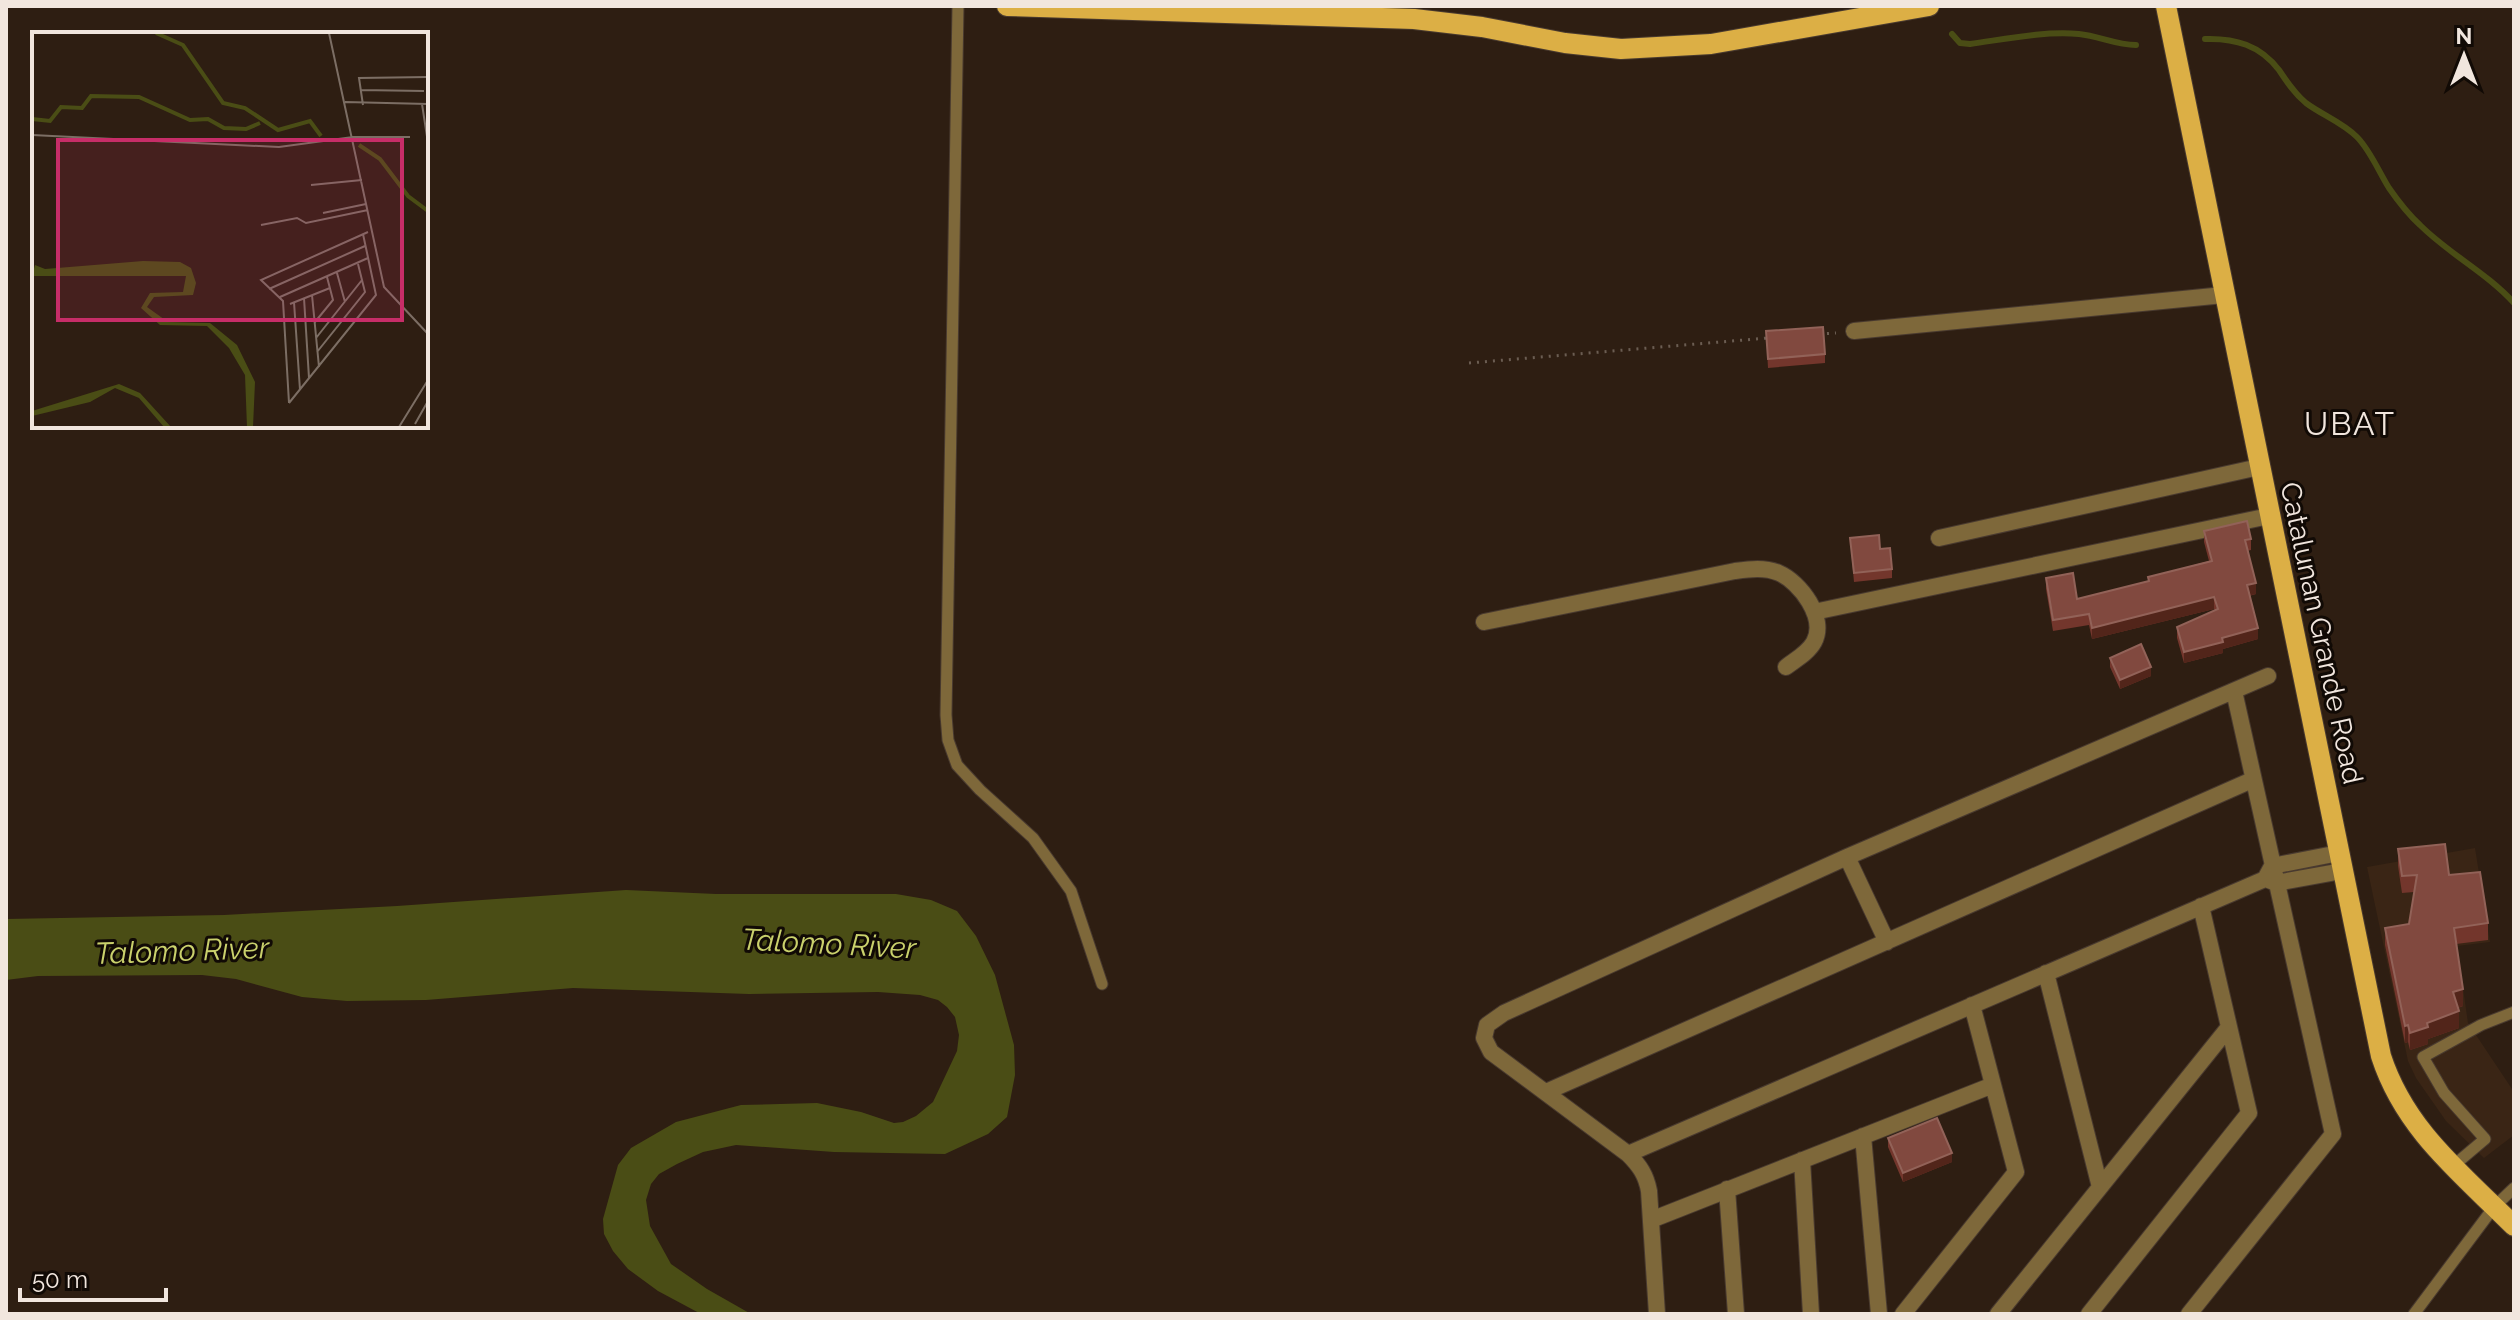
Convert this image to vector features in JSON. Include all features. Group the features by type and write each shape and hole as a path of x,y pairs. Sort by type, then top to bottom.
{"main road":[{"path":"1007,6 1381,17 1482,27 1576,45 1634,49 1711,44 1929,6"},
{"name":"Catalunan Grande Road","path":"2166,6 2374,1028 2387,1077 2416,1127 2514,1226"}],"street":[{"path":"1854,331 2224,295"},
{"path":"1939,538 2259,467"},
{"path":"1814,612 2269,516"},
{"path":"1484,622 1752,569 1766,569 1794,583 1814,612 1817,634 1813,643 1786,667"},
{"path":"1657,1314 1646,1177 1628,1154 1491,1052 1484,1031 1493,1019 1847,857 2268,676"},
{"path":"2189,1314 2333,1134 2271,876 2234,691"},
{"path":"1546,1092 2252,780"},
{"path":"1847,857 1887,942"},
{"path":"1628,1154 2271,876 2340,862"},
{"path":"2089,1314 2249,1113 2201,906"},
{"path":"2046,973 2100,1187"},
{"path":"1903,1314 2016,1172 1972,1005"},
{"path":"1998,1314 2229,1027"},
{"path":"1651,1220 1993,1085"},
{"path":"1863,1136 1879,1314"},
{"path":"1802,1160 1811,1314"},
{"path":"1727,1189 1736,1314"}],"lane":[{"path":"958,6 948,740 957,765 1033,838 1071,891 1102,984"},
{"path":"2453,1166 2485,1139 2444,1093 2423,1057 2481,1025 2514,1012"},
{"path":"2414,1314 2494,1207 2514,1188"}],"path":[{"path":"1807,335 1854,331"},
{"path":"1469,363 1777,338"}],"shaded area":[{"path":"2475,848 2490,942 2457,946 2468,1023 2514,1092 2514,1135 2484,1158 2446,1121 2408,1061 2367,867"}],"water":[{"name":"Talomo River","path":"626,890 716,894 896,894 931,900 957,911 976,936 995,975 1014,1045 1015,1075 1007,1117 988,1134 945,1154 834,1152 736,1145 703,1152 659,1174 651,1184 646,1200 650,1226 671,1264 751,1314 701,1314 658,1291 628,1269 613,1251 604,1234 603,1219 618,1165 631,1148 676,1122 741,1105 817,1103 894,1123 916,1116 933,1102 957,1051 959,1035 955,1017 938,1000 920,995 878,992 749,994 573,988 426,1000 347,1001 302,997 236,979 202,975 38,976 6,980 6,919 224,915"}],"building":[{"path":"1823,327 1825,354 1768,359 1766,331"},
{"path":"2247,521 2251,539 2245,540 2256,583 2247,585 2258,628 2222,638 2223,642 2184,652 2177,627 2218,609 2214,597 2092,628 2089,614 2053,620 2046,578 2073,573 2077,599 2149,581 2148,577 2212,561 2204,531"},
{"path":"1879,535 1880,549 1890,548 1892,569 1854,573 1850,538"},
{"path":"2141,644 2151,667 2120,680 2110,658"},
{"path":"2445,844 2449,875 2480,872 2488,923 2454,928 2463,989 2453,992 2459,1011 2410,1033 2408,1025 2405,1026 2385,928 2409,924 2417,875 2402,876 2398,849"},
{"path":"1937,1118 1952,1153 1903,1173 1888,1138"}],"waterway":[{"path":"1952,34 1960,43 1970,44 2065,33 2136,45"},
{"path":"2205,39 2237,42 2264,54 2302,99 2362,142 2389,188 2416,221 2514,303"}],"district":[{"name":"UBAT","path":"2350,424"}]}
